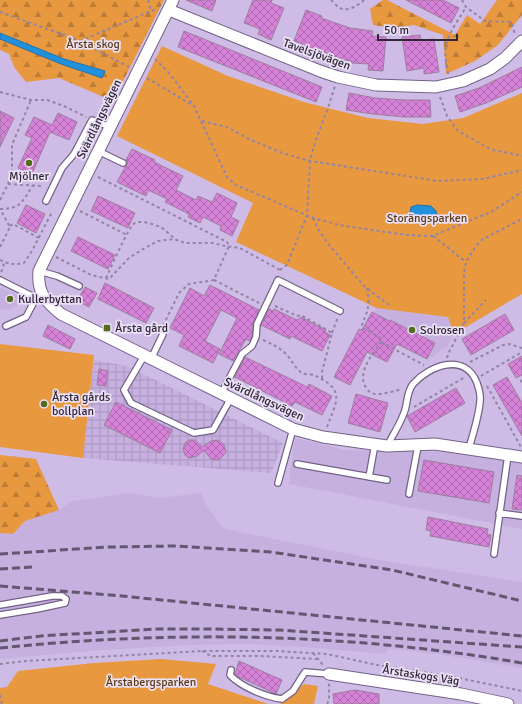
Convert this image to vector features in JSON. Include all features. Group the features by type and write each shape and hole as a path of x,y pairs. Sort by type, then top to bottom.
{"street":[{"name":"Svärdlångsvägen","path":"39,271 171,5"},
{"name":"Tavelsjövägen","path":"171,5 338,78 376,85 436,87 463,81 490,69 522,41"},
{"path":"39,271 39,296"},
{"name":"Svärdlångsvägen","path":"39,296 61,314 293,429 323,437 388,446 418,446 435,444 522,457"},
{"name":"Årstaskogs Väg","path":"329,674 460,694 508,704"}],"lane":[{"path":"46,201 62,168 74,154 92,120 110,127"},
{"path":"98,151 123,163"},
{"path":"39,271 57,276 79,286"},
{"name":"Svärdlångsvägen","path":"0,280 39,296"},
{"path":"163,334 124,390 131,403 194,433 213,430 242,354 252,346 256,337 257,324 265,304 278,280 340,312"},
{"path":"6,326 26,317 39,296"},
{"path":"388,446 404,413 408,393 412,386 421,376 431,369 447,364 464,366 476,380 479,390 480,400 469,448"},
{"path":"278,483 293,429"},
{"path":"369,477 375,444"},
{"path":"409,494 418,446"},
{"path":"494,554 508,455"},
{"path":"296,464 387,480"},
{"path":"499,513 522,516"},
{"path":"0,605 52,596 62,596 66,599 65,603 0,615"},
{"path":"231,670 230,675 235,681 270,698 282,699 293,691 305,672 329,674"}],"path":[{"path":"148,0 151,12"},
{"path":"331,0 338,8 347,9 354,8 364,0"},
{"path":"462,0 466,7 485,21 511,22 513,29"},
{"path":"80,41 160,8 171,5"},
{"path":"446,65 446,46 454,27 466,7"},
{"path":"0,12 80,41 137,72 194,106"},
{"path":"148,52 169,73 194,106 227,176 236,185 313,218 340,225 399,234 432,236 491,212 522,192"},
{"path":"106,278 132,225 136,222 160,227 174,239 185,243 213,243 240,248 280,270 287,265 307,215 310,161 315,142 338,78"},
{"path":"436,87 447,116 457,130 490,149 522,156"},
{"path":"0,92 31,100 47,100 64,106 92,120"},
{"path":"0,200 8,184 12,171 12,145 31,100"},
{"path":"201,121 226,127 282,153 310,161 438,181 483,179 522,169"},
{"path":"88,171 227,242 229,246"},
{"path":"8,184 42,186"},
{"path":"0,208 8,209 17,206 23,201 33,185"},
{"path":"71,206 127,235"},
{"path":"0,208 10,227"},
{"path":"0,260 15,265 24,263 52,212"},
{"path":"313,218 318,229 329,245 367,288 389,305"},
{"path":"464,323 464,274 466,262 476,246 483,239 522,219"},
{"path":"0,247 13,224 39,238"},
{"path":"432,236 466,262"},
{"path":"48,253 91,275 109,279 129,258 143,249 158,240 174,239"},
{"path":"214,280 229,246"},
{"path":"0,274 4,262"},
{"path":"163,334 163,327 179,293 189,284 214,280 265,304 296,316 301,315 332,333"},
{"path":"367,288 369,302 368,312 361,327 379,336 381,342 431,369"},
{"path":"447,364 448,354 464,323 486,300"},
{"path":"322,379 322,372 332,333 340,312"},
{"path":"256,337 277,346 287,355 294,366 302,373 313,375 322,379 335,390 337,400 323,437"},
{"path":"381,342 364,369 363,378 366,388 372,394 378,394 412,386"},
{"path":"464,366 503,345 509,344 522,348"},
{"path":"476,380 522,352"},
{"path":"404,413 472,374"},
{"path":"485,383 522,449"},
{"path":"202,651 211,656 260,656 317,659 312,653"},
{"path":"0,664 202,651 277,651 327,654 377,665 449,676 522,691"},
{"path":"328,704 329,674"},
{"path":"0,695 2,704"}],"shaded area":[{"name":"Kullerbyttan","path":"0,288 22,297 18,304 9,310 0,309"},
{"name":"Solrosen","path":"376,308 448,317 454,334 447,348 444,348 432,358 428,356 427,359 364,326 371,312 373,313"},
{"path":"94,360 127,366 283,443 271,473 83,458"},
{"path":"296,438 345,450 462,452 522,463 522,529 289,484 293,448"},
{"path":"130,493 159,498 201,493 205,503 223,528 380,560 522,582 522,668 437,654 389,649 384,654 251,644 187,645 103,650 0,659 0,533 13,534 25,521 59,510 72,501"}],"green space":[{"name":"Årsta skog","path":"0,0 164,0 113,101 59,78 26,82 14,67 9,54 0,50"},
{"path":"383,0 387,0 455,35 467,15 480,24 497,0 522,0 522,15 498,45 475,61 446,74 443,35 414,25 393,28 373,25 370,9"},
{"name":"Storängsparken","path":"162,46 228,76 304,102 368,118 423,124 463,118 522,93 522,294 454,334 448,317 376,308 236,242 253,203 117,136"},
{"name":"Årsta gårds bollplan","path":"0,344 94,355 83,458 0,447"},
{"path":"0,455 36,459 59,510 25,521 13,534 0,533"},
{"name":"Årstabergsparken","path":"161,659 216,664 208,684 268,704 0,704 0,688 7,687 18,671 94,663"},
{"path":"304,684 318,686 314,704 280,704"}],"water":[{"path":"0,33 64,59 105,71 102,78 61,64 0,39"},
{"path":"417,205 431,206 436,211 437,217 429,221 419,221 410,213 411,207"}],"building":[{"path":"186,0 216,0 212,11"},
{"path":"253,0 272,0 271,3 284,8 271,40 258,34 260,29 244,23"},
{"path":"406,0 443,0 459,8 451,23"},
{"path":"306,10 322,16 321,18 350,28 373,31 372,36 386,37 383,71 368,70 369,64 352,63 352,61 344,60 323,52 321,58 307,52 309,47 294,41"},
{"path":"184,31 322,87 316,102 178,47"},
{"path":"420,35 421,40 434,39 439,72 424,74 424,68 407,71 402,37"},
{"path":"522,67 522,87 486,103 460,112 455,96 479,88"},
{"path":"349,93 375,98 430,100 431,117 404,117 346,110"},
{"path":"0,111 14,118 0,147"},
{"path":"58,113 77,122 69,140 50,132 32,174 18,168 32,138 25,135 34,117 52,125"},
{"path":"132,149 183,176 176,190 196,200 198,196 212,202 217,193 237,203 231,217 239,221 232,236 220,230 221,226 203,217 200,223 188,217 189,214 165,202 167,199 148,190 146,196 117,182 128,162 126,160"},
{"path":"98,196 135,213 128,228 91,211"},
{"path":"26,205 45,214 36,233 17,223"},
{"path":"78,237 115,255 108,269 71,251"},
{"path":"105,283 154,308 146,323 98,299"},
{"path":"210,285 259,310 253,322 250,341 246,339 233,361 219,354 237,318 221,310 205,341 220,349 213,363 179,346 184,335 170,328 190,288 204,296"},
{"path":"85,287 97,293 89,307 77,301"},
{"path":"269,309 273,311 274,309 297,320 301,317 326,330 325,332 330,335 322,351 291,336 290,339 261,325"},
{"path":"372,312 435,343 427,359 397,344 387,362 367,352 350,385 334,377 359,329 362,330"},
{"path":"505,314 514,330 471,355 462,339"},
{"path":"48,325 75,339 70,349 43,336"},
{"path":"522,356 522,375 516,378 508,364"},
{"path":"245,357 307,387 309,384 332,396 322,415 295,402 292,406 235,377"},
{"path":"99,369 108,371 106,386 97,385"},
{"path":"507,377 522,403 522,436 493,385"},
{"path":"456,388 465,403 415,432 407,416"},
{"path":"356,394 388,403 380,432 348,423"},
{"path":"116,402 172,430 160,453 104,425"},
{"path":"189,440 195,440 202,447 211,441 218,440 224,445 226,452 218,460 211,459 204,450 197,456 190,458 185,455 183,449 185,443"},
{"path":"424,460 494,472 489,503 418,491"},
{"path":"517,475 522,476 522,510 512,509"},
{"path":"428,517 488,529 487,534 491,535 489,547 430,536 431,531 426,530"},
{"path":"239,661 282,680 276,694 237,676 235,674"},
{"path":"355,690 379,694 379,704 334,704 333,694"}],"railway":[{"path":"0,554 108,547 176,546 271,552 392,570 522,601"},
{"path":"0,569 32,567"},
{"path":"0,586 122,596 522,636"},
{"path":"0,641 41,636 155,629 208,629 279,630 522,647"},
{"path":"0,648 65,642 131,639 196,637 261,638 327,640 392,645 522,663"}],"place":[{"name":"Mjölner","path":"29,163"},
{"name":"Kullerbyttan","path":"10,299"},
{"name":"Årsta gård","path":"107,328"},
{"name":"Solrosen","path":"412,330"},
{"name":"Årsta gårds bollplan","path":"44,404"}]}
